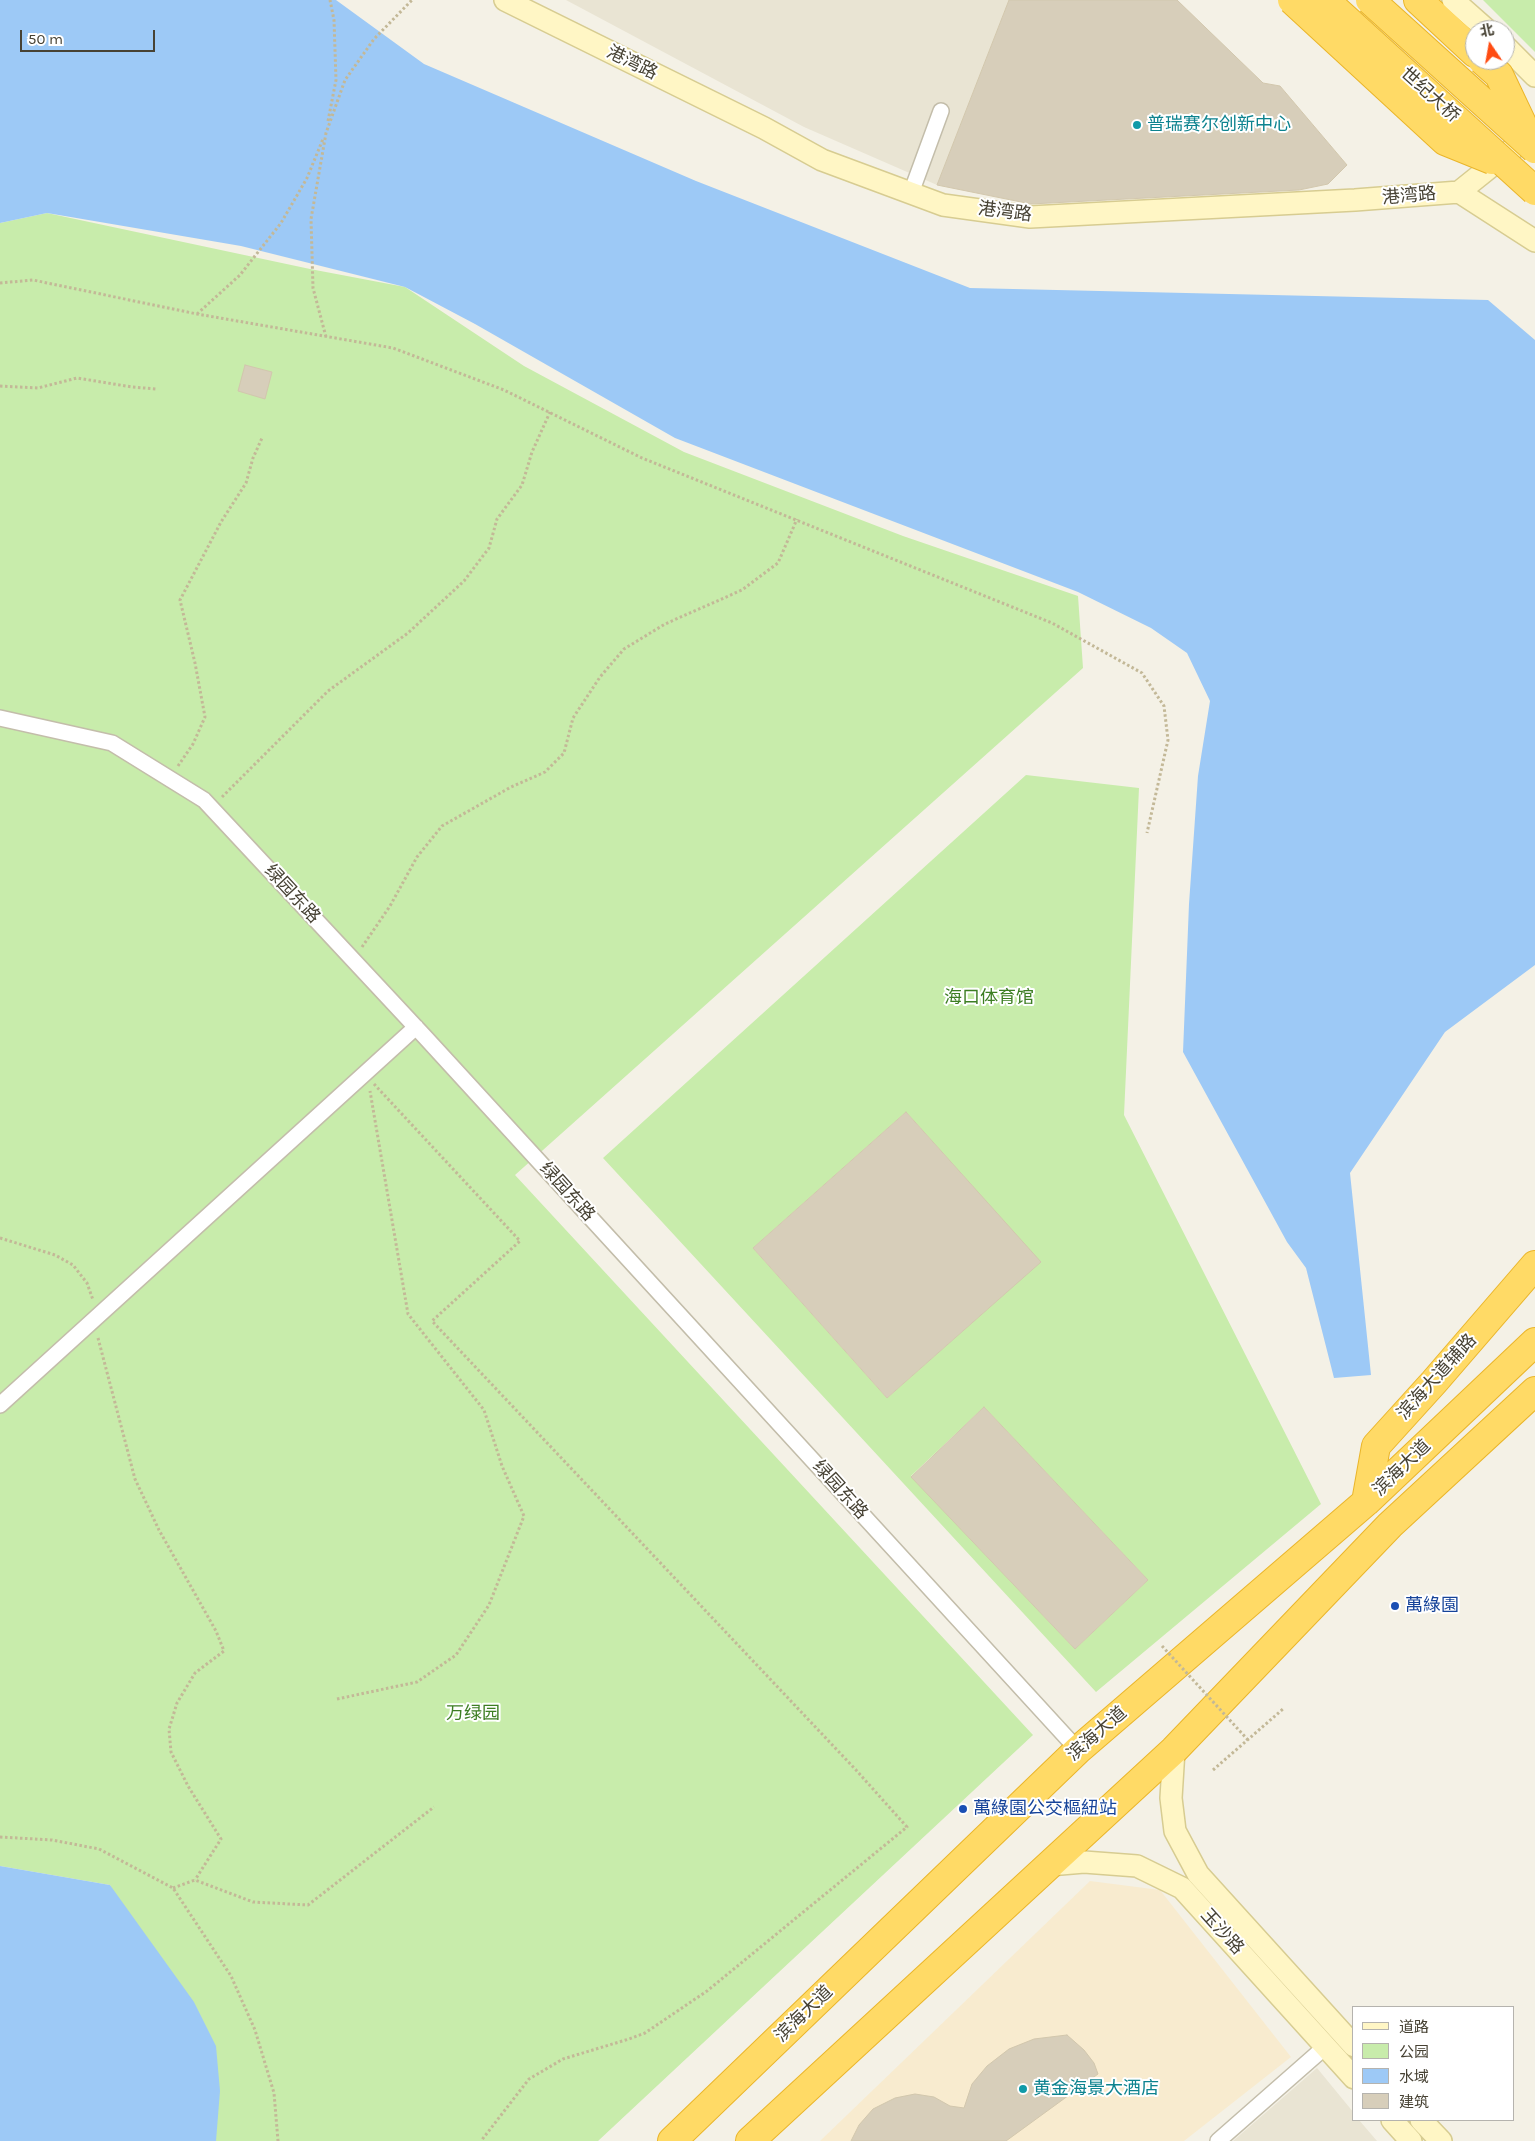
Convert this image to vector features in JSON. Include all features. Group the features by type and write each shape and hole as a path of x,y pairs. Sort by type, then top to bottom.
{"highway":[{"path":"1292,0 1445,141 1510,168"},
{"name":"世纪大桥","path":"1324,0 1535,191"},
{"name":"世纪大桥","path":"1370,0 1535,143"},
{"path":"1418,0 1465,44"},
{"path":"1493,70 1499,75 1535,143"},
{"name":"滨海大道辅路","path":"1366,1502 1376,1446 1535,1265"},
{"path":"1366,1502 1396,1447 1439,1404 1535,1291"},
{"name":"滨海大道","path":"672,2141 1078,1750 1366,1502 1535,1342"},
{"name":"滨海大道","path":"750,2141 1174,1750 1390,1525 1535,1391"}],"street":[{"name":"港湾路","path":"505,0 764,128 822,160 943,205 1030,217 1355,200 1459,192 1535,241"},
{"path":"1453,0 1476,20"},
{"path":"1515,56 1535,76"},
{"path":"911,193 941,111"},
{"path":"1459,192 1535,143"},
{"name":"绿园东路","path":"0,718 112,743 204,800 416,1027 1078,1750"},
{"path":"0,1405 416,1027"},
{"name":"玉沙路","path":"1174,1750 1171,1798 1175,1831 1198,1874 1352,2044"},
{"name":"玉沙路","path":"1049,1865 1084,1862 1137,1866 1182,1888 1352,2076"},
{"path":"1218,2141 1325,2046"},
{"path":"1393,2121 1411,2141"},
{"path":"1422,2121 1441,2141"}],"path":[{"path":"326,337 313,288 310,219 336,80 334,20 330,0"},
{"path":"198,314 240,275 281,223 307,178 345,80 374,39 412,0"},
{"path":"0,283 32,280 198,314 393,348 504,390 642,458 1052,623 1142,673 1164,706 1168,740 1147,833"},
{"path":"0,386 38,388 76,378 156,389"},
{"path":"211,808 328,691 408,633 464,581 489,548 497,519 522,485 532,452 550,412"},
{"path":"168,778 193,744 205,717 195,663 180,600 221,522 246,483 253,458 262,438"},
{"path":"353,959 390,906 417,857 442,826 502,792 545,772 564,753 573,718 600,677 624,649 666,624 742,590 778,563 797,519"},
{"path":"337,1699 417,1682 456,1655 489,1605 524,1516 502,1466 484,1410 408,1314 368,1078 520,1241 432,1322 849,1763 907,1827 707,1991 653,2027 629,2039 563,2058 529,2079 481,2141"},
{"path":"0,1238 55,1255 73,1265 87,1283 94,1303 94,1319 135,1479 159,1530 216,1631 224,1652 195,1673 177,1703 169,1729 171,1752 184,1778 221,1838 195,1880 173,1888"},
{"path":"1162,1646 1248,1740"},
{"path":"1213,1770 1283,1709"},
{"path":"195,1880 254,1902 308,1905 434,1807"},
{"path":"0,1837 52,1840 98,1849 173,1888 231,1976 255,2030 274,2093 278,2141"}],"shaded area":[{"path":"566,0 1009,0 937,185 804,127"},
{"path":"1090,1881 1160,1890 1291,2057 1184,2141 820,2141"},
{"path":"1317,2068 1352,2111 1352,2121 1360,2121 1377,2141 1233,2141"}],"green space":[{"path":"1483,0 1535,0 1535,52 1515,32 1515,20 1503,20"},
{"name":"万绿园","path":"47,213 310,269 405,287 524,366 684,452 903,536 1078,596 1083,668 515,1175 1033,1735 598,2141 214,2141 110,1885 0,1866 0,223"},
{"name":"海口体育馆","path":"1026,775 1139,788 1124,1115 1321,1504 1096,1692 603,1158","holes":["906,1112 1040,1262 887,1398 753,1248","984,1407 1148,1580 1075,1649 911,1476"]}],"water":[{"path":"0,0 336,0 424,64 696,181 970,288 1488,300 1535,340 1535,965 1445,1032 1350,1173 1371,1375 1334,1378 1306,1268 1287,1242 1183,1052 1189,904 1198,776 1210,701 1187,653 1151,628 1078,592 675,438 475,324 405,287 241,246 47,213 0,223"},
{"path":"0,1866 110,1885 194,2002 216,2046 220,2091 216,2141 0,2141"}],"building":[{"name":"普瑞赛尔创新中心","path":"1009,0 1177,0 1263,83 1280,86 1347,165 1328,184 1299,190 1031,204 937,185"},
{"path":"245,365 272,372 265,399 238,391"},
{"path":"906,1112 1041,1262 887,1398 753,1248"},
{"path":"984,1407 1148,1580 1075,1649 911,1477"},
{"name":"黄金海景大酒店","path":"1067,2035 1084,2050 1094,2063 1098,2074 1006,2141 851,2141 859,2125 873,2109 895,2098 915,2094 934,2097 950,2106 964,2108 972,2084 987,2066 1009,2049 1034,2039"}],"place":[{"name":"普瑞赛尔创新中心","path":"1137,125"},
{"name":"萬綠園","path":"1395,1606"},
{"name":"萬綠園公交樞紐站","path":"963,1809"},
{"name":"黄金海景大酒店","path":"1023,2089"}]}
